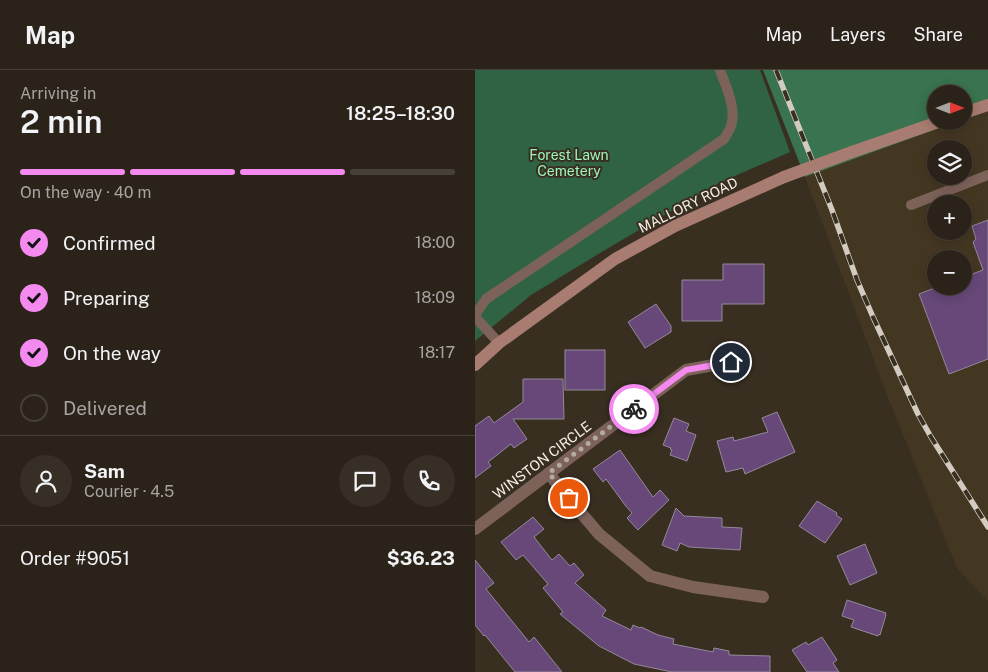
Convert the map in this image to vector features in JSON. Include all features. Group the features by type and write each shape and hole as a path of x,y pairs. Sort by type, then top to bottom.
{"street":[{"path":"973,110 988,105"},
{"name":"MALLORY ROAD","path":"475,364 499,343 615,259 675,226 783,177 927,126"},
{"name":"WINSTON CIRCLE","path":"475,529 686,370 731,362"},
{"path":"549,473 599,534 650,576 693,587 763,596"}],"lane":[{"path":"499,343 475,316 486,299 724,139 731,128 733,114 729,95 720,70"},
{"path":"911,205 988,174"}],"shaded area":[{"path":"988,110 988,601 957,568 888,397 805,177 933,130 973,130 973,116"}],"green space":[{"name":"Forest Lawn Cemetery","path":"475,70 760,70 790,152 721,182 610,247 531,295 475,341"},
{"path":"763,70 988,70 988,110 973,116 973,85 927,85 927,130 933,130 805,177"}],"building":[{"path":"988,220 988,359 949,374 919,294 927,291 927,295 972,295 972,274 983,270 973,242 976,239 972,226"},
{"path":"723,264 764,264 764,304 722,304 722,321 682,321 682,280 723,280"},
{"path":"656,304 671,326 671,332 645,348 628,322"},
{"path":"565,350 605,350 605,390 565,390"},
{"path":"523,379 563,379 564,419 513,419 527,439 514,448 511,444 488,462 491,466 475,478 475,426 489,416 494,423 523,402"},
{"path":"777,412 795,452 745,474 743,468 726,472 717,441 733,437 734,441 768,432 762,418"},
{"path":"674,418 689,424 686,431 696,435 687,461 670,455 671,448 663,445"},
{"path":"620,450 653,497 660,490 669,500 638,530 627,518 632,513 606,479 603,482 593,469"},
{"path":"817,501 837,513 836,515 842,519 825,543 799,526"},
{"path":"676,508 684,516 722,518 722,527 742,528 740,550 689,547 680,543 677,551 662,545"},
{"path":"533,517 544,529 534,537 552,560 559,554 570,566 574,563 584,575 575,583 606,610 602,616 631,630 633,625 674,639 673,644 713,652 714,648 729,651 729,655 770,656 770,672 672,672 634,664 599,646 560,614 563,612 543,588 548,584 523,555 516,560 501,542"},
{"path":"865,544 877,573 850,585 837,556"},
{"path":"475,560 494,583 486,589 529,642 534,637 562,672 515,672 475,625"},
{"path":"847,600 886,613 880,635 851,627 854,620 842,616"},
{"path":"822,637 837,660 833,663 839,672 807,672 792,650 806,642 808,645"}],"railway":[{"path":"776,70 873,317 918,414 988,527"}],"way so far":[{"path":"569,498 549,473 634,409"}],"route":[{"path":"634,409 686,370 731,362"}]}
